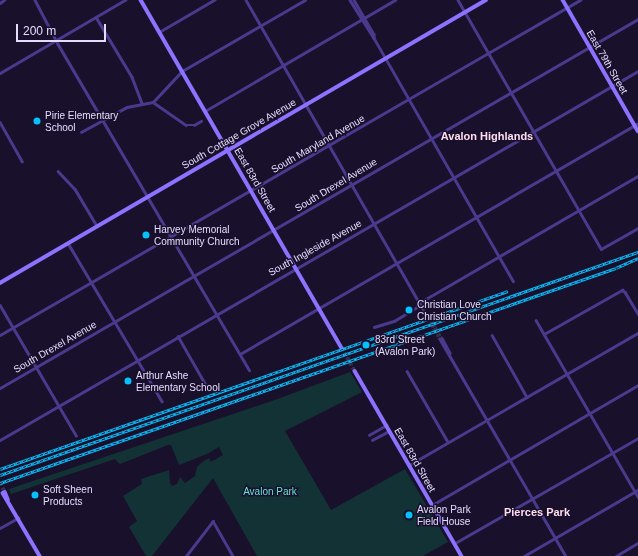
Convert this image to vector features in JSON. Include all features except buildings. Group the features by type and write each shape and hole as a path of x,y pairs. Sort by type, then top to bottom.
{"main road":[{"name":"East 83rd Street","path":"141,0 342,348"},
{"name":"South Cottage Grove Avenue","path":"0,283 486,0"},
{"name":"East 79th Street","path":"563,0 612,86 636,124 638,131"},
{"name":"East 83rd Street","path":"355,371 462,556"},
{"path":"4,492 40,556"}],"street":[{"path":"0,2 4,0"},
{"path":"34,0 249,370"},
{"path":"0,73 125,0"},
{"path":"159,32 214,0"},
{"path":"246,0 331,145 428,316"},
{"path":"81,132 102,119 127,107 153,102 182,71 305,0"},
{"path":"350,0 363,18"},
{"path":"354,0 374,38 513,281"},
{"path":"205,111 395,0"},
{"path":"458,0 601,250 638,228"},
{"name":"South Maryland Avenue","path":"0,335 580,0"},
{"path":"96,17 132,77 142,104"},
{"name":"South Drexel Avenue","path":"0,388 638,19"},
{"name":"South Ingleside Avenue","path":"0,440 638,71"},
{"path":"153,102 186,125 194,125 201,121"},
{"path":"0,122 22,161"},
{"path":"240,354 636,124"},
{"path":"58,171 75,189 97,226"},
{"path":"374,327 394,320 500,256 638,176"},
{"path":"68,243 162,401"},
{"path":"544,334 622,290 625,292 638,314"},
{"path":"0,305 76,435"},
{"path":"536,320 636,491 638,497"},
{"path":"409,465 638,333"},
{"path":"492,335 527,397"},
{"path":"178,336 206,385"},
{"path":"441,338 566,556"},
{"path":"407,371 448,442"},
{"path":"432,505 638,385"},
{"path":"369,435 386,426"},
{"path":"372,440 389,431"},
{"path":"454,544 638,438"},
{"path":"524,556 636,491"},
{"path":"0,528 18,518"},
{"path":"186,556 212,521 233,556"},
{"path":"616,556 638,543"}],"green space":[{"name":"Avalon Park","path":"350,372 362,392 285,431 331,510 405,469 448,542 423,556 257,556 213,478 152,556 146,556 129,527 137,521 123,496 142,484 141,479 169,470 170,483 172,486 177,484 180,477 185,483 195,476 197,467 201,463 209,458 211,462 223,455 219,447 207,454 179,465 171,445 168,445 120,464 115,459 11,494 9,489 272,401"}],"tunnel":[{"path":"429,315 442,338"},
{"path":"427,316 440,339"},
{"path":"342,348 355,371"},
{"path":"0,483 5,492"}],"railway":[{"path":"0,475 638,252"},
{"path":"0,483 616,268 638,258"},
{"path":"0,469 508,291"}],"place":[{"name":"Pirie Elementary School","path":"37,121"},
{"name":"Harvey Memorial Community Church","path":"146,235"},
{"name":"Christian Love Christian Church","path":"409,310"},
{"name":"83rd Street (Avalon Park)","path":"366,345"},
{"name":"Arthur Ashe Elementary School","path":"128,381"},
{"name":"Soft Sheen Products","path":"35,495"},
{"name":"Avalon Park Field House","path":"409,515"}],"district":[{"name":"Avalon Highlands","path":"487,136"},
{"name":"Pierces Park","path":"537,512"}]}
